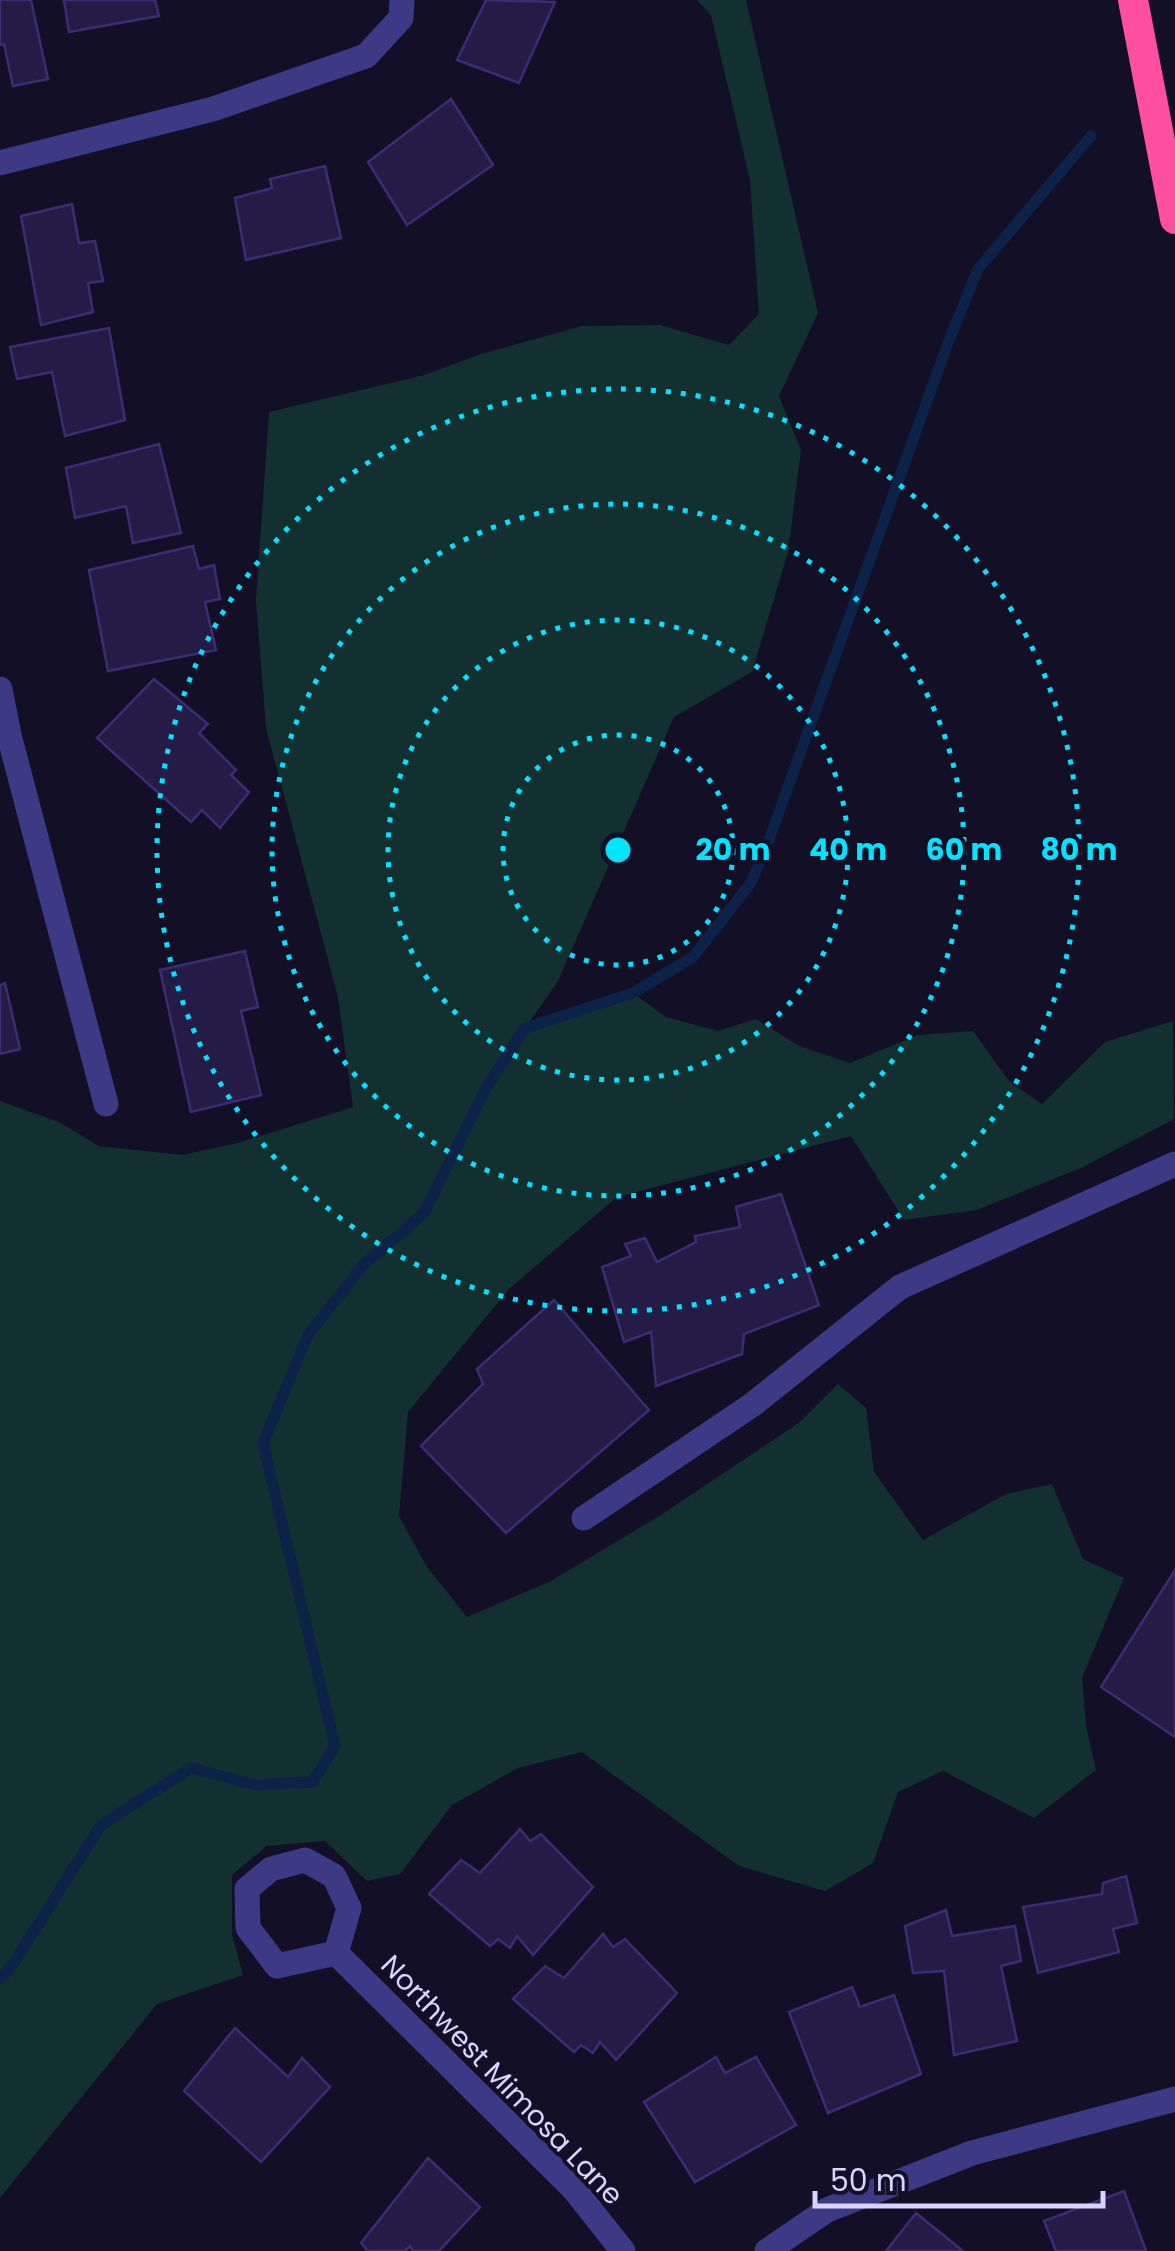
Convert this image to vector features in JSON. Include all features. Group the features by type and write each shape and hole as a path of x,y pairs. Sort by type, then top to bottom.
{"highway":[{"path":"1132,0 1175,219"}],"street":[{"path":"0,164 213,109 366,56 400,18 402,0"},
{"path":"0,689 4,737 106,1104"},
{"path":"584,1518 752,1405 900,1286 1175,1164"},
{"path":"305,1860 334,1876 349,1908 336,1953 276,1966 248,1928 247,1888 271,1869 305,1860"},
{"name":"Northwest Mimosa Lane","path":"336,1953 573,2188 623,2251"},
{"path":"767,2251 827,2210 972,2153 1175,2100"}],"green space":[{"path":"697,0 746,0 818,313 779,396 801,450 788,552 752,672 674,717 558,981 526,1027 633,993 666,1017 718,1031 756,1019 799,1046 850,1063 918,1035 973,1031 1009,1081 1042,1104 1105,1042 1173,1021 1174,1119 1083,1167 977,1210 904,1220 851,1136 617,1197 509,1289 408,1412 399,1516 427,1567 467,1617 551,1581 661,1515 800,1422 838,1384 866,1408 874,1472 923,1540 1006,1494 1052,1484 1083,1559 1124,1578 1082,1678 1086,1726 1096,1770 1034,1818 943,1771 898,1792 873,1863 825,1891 739,1866 582,1752 518,1768 452,1805 400,1874 367,1881 325,1841 267,1846 232,1875 232,1934 243,1975 157,2004 0,2198 0,1101 59,1122 99,1146 182,1155 238,1143 353,1107 338,997 266,728 256,600 269,412 424,375 481,354 582,326 660,325 729,345 759,314 750,180 711,15"}],"building":[{"path":"0,0 31,0 48,79 13,86 4,44 0,45"},
{"path":"64,0 155,0 159,16 69,32"},
{"path":"486,0 555,2 519,83 457,60"},
{"path":"451,99 493,165 407,225 368,162"},
{"path":"325,166 341,238 246,260 235,198 272,188 270,179"},
{"path":"72,204 79,243 95,241 103,281 88,283 93,312 41,325 21,216"},
{"path":"109,328 125,420 65,436 52,372 17,379 10,347"},
{"path":"159,444 181,533 133,543 126,506 75,518 66,468"},
{"path":"193,546 199,569 214,565 220,599 205,602 216,650 108,671 89,570"},
{"path":"154,679 208,724 199,733 236,770 231,775 249,792 220,828 202,810 191,822 97,738"},
{"path":"245,951 258,1007 241,1011 261,1095 191,1112 160,970"},
{"path":"5,983 20,1049 0,1054 0,985"},
{"path":"781,1194 819,1305 744,1334 742,1354 656,1386 651,1332 624,1342 602,1267 631,1256 625,1244 645,1238 657,1262 696,1242 695,1236 740,1227 736,1207"},
{"path":"554,1300 649,1410 506,1533 421,1446 483,1384 477,1369"},
{"path":"1175,1570 1175,1737 1101,1687"},
{"path":"520,1829 530,1841 541,1834 593,1887 533,1955 517,1936 510,1948 498,1939 490,1946 429,1894 461,1860 480,1873"},
{"path":"1126,1876 1137,1923 1113,1929 1119,1952 1038,1973 1023,1907 1102,1894 1103,1883"},
{"path":"946,1910 952,1936 1015,1926 1021,1961 1001,1966 1017,2041 954,2055 944,1971 913,1973 905,1926"},
{"path":"603,1934 613,1947 625,1939 677,1993 616,2060 600,2042 593,2053 581,2045 574,2052 513,1999 545,1966 564,1978"},
{"path":"852,1987 860,2007 894,1995 921,2074 828,2113 789,2012"},
{"path":"235,2028 288,2077 302,2058 330,2087 261,2162 184,2091"},
{"path":"716,2057 725,2073 756,2057 796,2125 695,2182 644,2102"},
{"path":"428,2158 480,2207 439,2251 413,2251 410,2246 405,2251 368,2251 361,2243"},
{"path":"1124,2191 1146,2251 1056,2251 1044,2221"},
{"path":"916,2213 963,2251 886,2251"}],"waterway":[{"path":"0,1979 101,1825 191,1768 255,1785 312,1782 335,1746 263,1443 308,1335 363,1265 424,1213 486,1088 525,1028 633,993 693,957 750,884 978,269 1091,136"}]}
